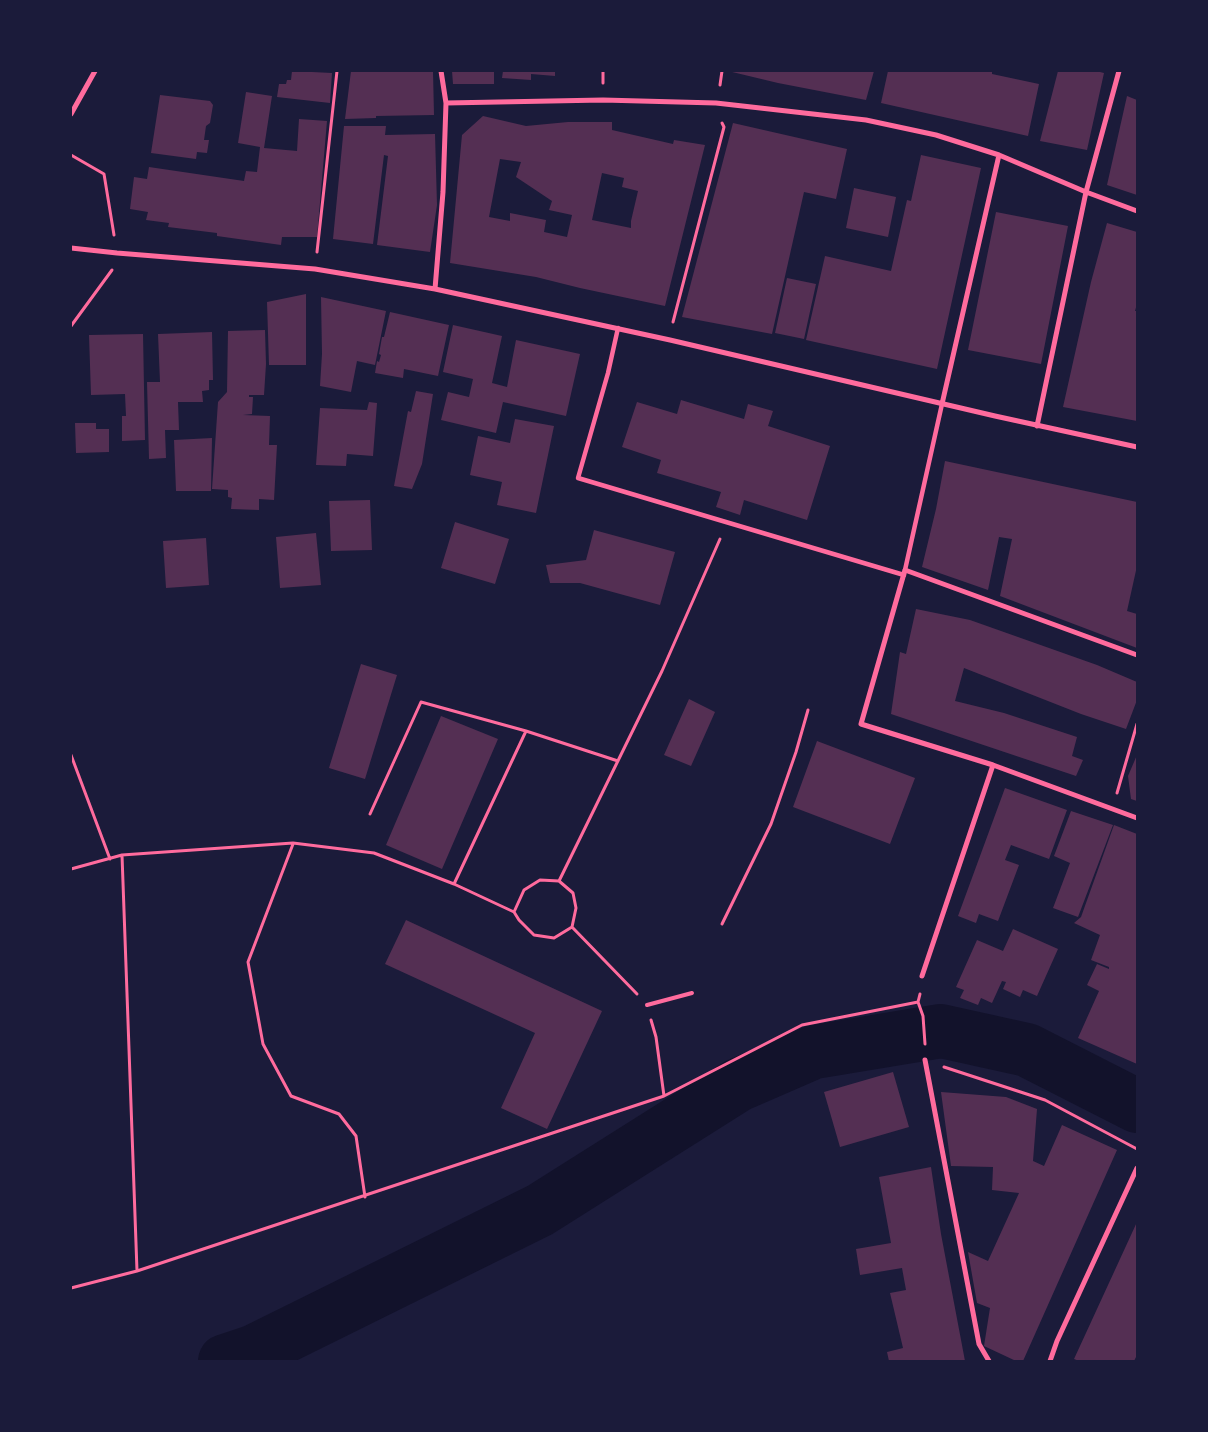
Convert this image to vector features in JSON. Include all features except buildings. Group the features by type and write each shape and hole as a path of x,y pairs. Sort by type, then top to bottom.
{"street":[{"path":"71,114 95,71"},
{"path":"435,289 443,192 446,103 441,71"},
{"path":"1038,426 1086,192 1119,71"},
{"path":"446,103 603,100 716,103 866,120 936,135 1000,155 1086,192 1137,211"},
{"path":"1000,155 905,572 860,724 992,765 1137,818"},
{"path":"71,248 117,254 315,269 435,289 618,328 942,404 1137,447"},
{"path":"618,328 608,373 578,478 905,572 1137,656"},
{"path":"922,976 992,765"},
{"path":"925,1060 979,1344 989,1361"},
{"path":"1050,1361 1056,1341 1137,1168"}],"lane":[{"path":"647,1005 692,993"}],"path":[{"path":"315,269 337,71"},
{"path":"670,340 674,314 724,127 716,103 722,71"},
{"path":"559,881 662,671 727,522"},
{"path":"370,814 421,702 526,731 618,761"},
{"path":"722,924 771,824 796,752 808,710"},
{"path":"1112,808 1137,724"},
{"path":"454,884 526,731"},
{"path":"71,755 110,859"},
{"path":"294,843 248,962 263,1044 291,1096 338,1114 356,1136 365,1197"},
{"path":"71,869 122,856 294,843 374,853 454,884 514,912 534,935 554,938 572,928 576,908 573,893 559,881 540,880 524,890 514,912"},
{"path":"122,856 137,1271"},
{"path":"572,928 647,1005 656,1037 664,1096"},
{"path":"71,1288 137,1271 365,1197 664,1096 802,1025 918,1002 923,1016 925,1048"},
{"path":"925,1060 1045,1100 1137,1149"}],"waterway":[{"path":"225,1361 255,1351 540,1210 738,1085 814,1052 941,1031 1027,1050 1137,1106"}]}
